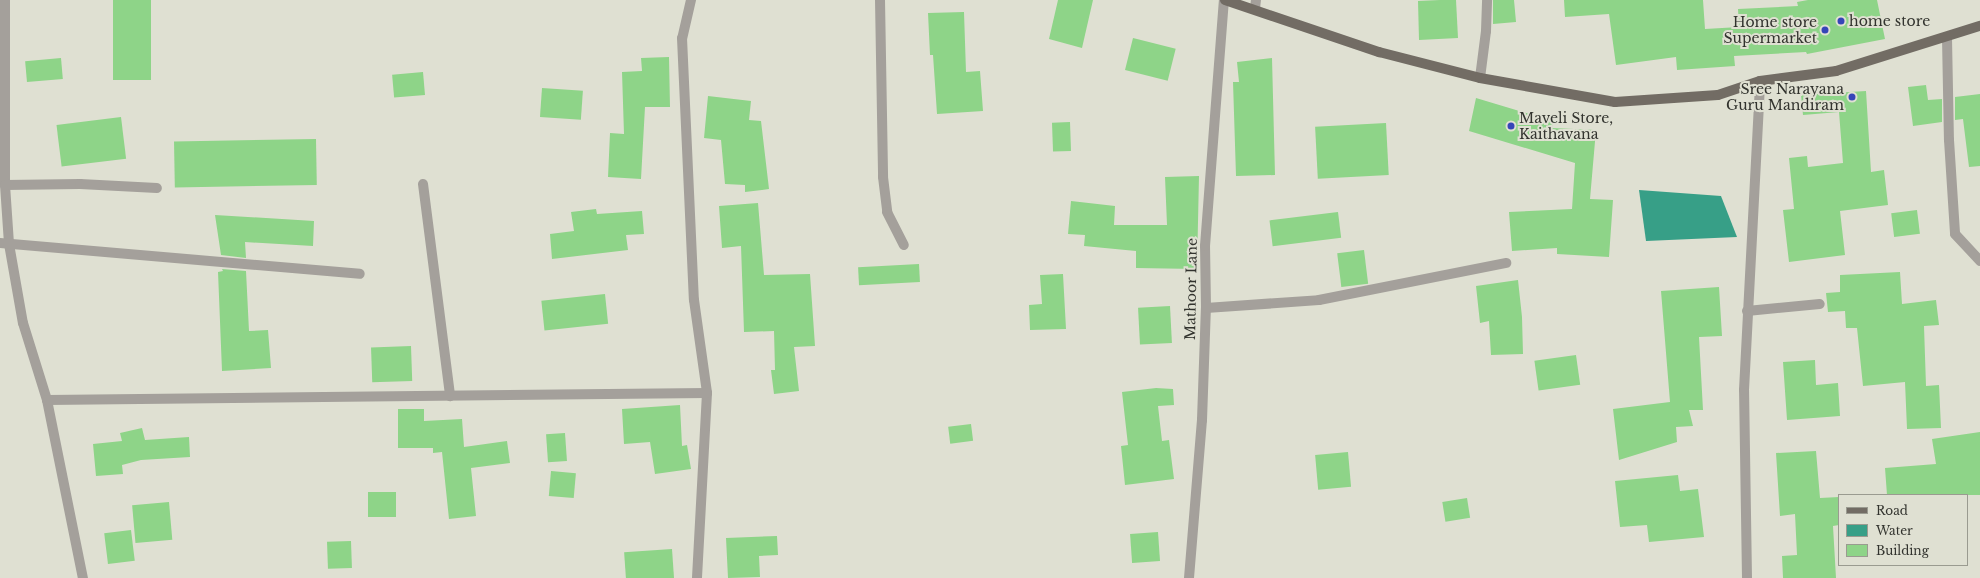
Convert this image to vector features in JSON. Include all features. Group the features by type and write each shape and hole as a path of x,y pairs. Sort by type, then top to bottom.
{"main road":[{"path":"1225,0 1256,4 1378,52 1480,78 1615,102 1718,95 1760,81 1836,71 1947,38 1980,26"}],"street":[{"path":"5,0 5,243 23,323 47,400 83,578"},
{"path":"691,0 682,46 694,300 707,393 697,578"},
{"path":"880,0 883,177 887,212 904,245"},
{"name":"Mathoor Lane","path":"1189,578 1202,420 1206,308 1205,246 1225,0"},
{"path":"1480,78 1486,31 1486,0"},
{"path":"1947,38 1949,140 1955,234 1980,261"},
{"path":"1747,578 1744,390 1760,81"},
{"path":"5,185 80,184 157,188"},
{"path":"423,184 450,396"},
{"path":"5,243 360,274"},
{"path":"1206,308 1319,300 1506,263"},
{"path":"1747,311 1820,304"},
{"path":"47,400 707,393"}],"water":[{"path":"1639,190 1721,196 1737,237 1646,241"}],"building":[{"path":"113,0 151,0 151,80 113,80"},
{"path":"1058,0 1093,0 1082,48 1049,39"},
{"path":"1456,0 1458,38 1419,40 1418,1"},
{"path":"1493,0 1514,0 1516,22 1493,24"},
{"path":"1564,0 1703,0 1705,29 1739,27 1738,9 1798,6 1797,2 1808,0 1877,0 1885,39 1807,54 1806,52 1734,56 1735,66 1677,70 1676,57 1616,65 1609,14 1565,17"},
{"path":"964,12 966,72 980,71 983,111 937,114 933,55 930,55 928,13"},
{"path":"1133,38 1176,49 1168,81 1125,70"},
{"path":"669,57 670,107 645,107 641,179 608,177 610,133 624,134 622,72 642,71 641,58"},
{"path":"61,58 63,79 27,82 25,61"},
{"path":"1272,58 1275,175 1236,176 1233,82 1239,82 1237,62"},
{"path":"423,72 425,95 394,98 392,75"},
{"path":"1926,85 1928,100 1942,99 1942,122 1913,126 1908,87"},
{"path":"542,88 583,91 581,120 540,117"},
{"path":"1866,91 1871,172 1884,170 1888,205 1840,211 1845,255 1789,262 1783,210 1794,209 1789,158 1807,156 1808,167 1843,163 1839,112 1803,115 1801,95"},
{"path":"1980,94 1980,166 1969,167 1963,119 1955,120 1955,97"},
{"path":"708,96 751,101 749,120 761,121 769,189 745,192 745,185 725,184 721,140 704,138"},
{"path":"1476,98 1553,121 1552,128 1596,130 1590,199 1613,200 1609,257 1557,254 1557,248 1512,251 1509,212 1572,209 1575,163 1469,131"},
{"path":"121,117 126,159 62,167 56,125"},
{"path":"1070,122 1071,151 1053,152 1052,123"},
{"path":"1386,123 1389,175 1318,179 1315,127"},
{"path":"316,139 317,185 175,187 174,141"},
{"path":"1199,176 1197,269 1136,268 1136,251 1084,246 1085,235 1068,234 1071,201 1115,206 1114,225 1167,225 1165,177"},
{"path":"758,203 764,275 810,274 815,346 794,347 799,391 774,394 771,370 775,370 774,331 744,332 741,246 722,248 719,206"},
{"path":"596,209 597,214 642,211 644,234 626,235 628,250 552,259 550,234 574,231 571,212"},
{"path":"1917,210 1920,234 1894,237 1891,213"},
{"path":"1338,212 1341,238 1273,246 1270,220"},
{"path":"215,215 314,221 313,246 245,242 246,258 221,255"},
{"path":"1364,250 1368,284 1341,287 1337,253"},
{"path":"919,264 920,282 859,285 858,267"},
{"path":"222,269 246,271 249,331 268,330 271,368 222,371 218,272 223,271"},
{"path":"1900,272 1902,304 1936,300 1939,325 1924,326 1926,386 1939,385 1941,428 1907,429 1905,382 1863,386 1857,328 1846,328 1845,311 1828,312 1826,293 1840,292 1840,275"},
{"path":"1063,274 1066,329 1030,330 1029,305 1042,304 1040,275"},
{"path":"1518,280 1522,317 1523,354 1491,355 1489,321 1480,323 1476,286"},
{"path":"1719,287 1722,336 1699,337 1703,410 1689,410 1693,426 1676,427 1677,442 1619,460 1613,409 1670,402 1661,291"},
{"path":"605,294 608,324 544,331 541,301"},
{"path":"1170,306 1172,343 1140,345 1138,308"},
{"path":"411,346 412,381 372,382 371,347"},
{"path":"1576,355 1580,385 1539,391 1534,361"},
{"path":"1815,360 1816,385 1838,383 1840,416 1787,420 1783,362"},
{"path":"1156,388 1173,389 1174,405 1158,406 1162,441 1169,440 1174,479 1125,485 1121,446 1128,445 1122,392"},
{"path":"680,405 682,446 687,445 691,469 655,474 650,442 624,444 622,409"},
{"path":"398,409 424,409 424,421 462,419 464,447 507,441 510,463 471,468 476,516 449,519 442,452 433,453 433,448 398,448"},
{"path":"971,424 973,441 950,444 948,427"},
{"path":"142,428 145,440 189,437 190,457 141,460 122,465 123,474 96,476 93,444 122,441 120,433"},
{"path":"1980,432 1980,495 1887,494 1885,468 1936,464 1932,439"},
{"path":"565,433 567,461 548,462 546,434"},
{"path":"1816,451 1820,498 1838,497 1838,525 1833,526 1836,578 1783,578 1782,556 1797,555 1795,514 1780,516 1776,453"},
{"path":"1348,452 1351,487 1318,490 1315,455"},
{"path":"551,471 576,473 574,498 549,496"},
{"path":"1678,475 1680,491 1698,489 1704,537 1649,542 1647,525 1620,527 1615,481"},
{"path":"368,492 396,492 396,517 368,517"},
{"path":"1467,498 1470,518 1445,522 1442,502"},
{"path":"169,502 172,540 135,543 132,505"},
{"path":"131,530 135,561 108,564 104,533"},
{"path":"1158,532 1160,561 1132,563 1130,534"},
{"path":"777,536 778,555 759,556 760,577 728,578 726,538"},
{"path":"351,541 352,568 328,569 327,542"},
{"path":"672,549 674,578 626,578 624,552"}],"place":[{"name":"home store","path":"1841,21"},
{"name":"Home store Supermarket","path":"1825,30"},
{"name":"Sree Narayana Guru Mandiram","path":"1852,97"},
{"name":"Maveli Store, Kaithavana","path":"1511,126"}]}
